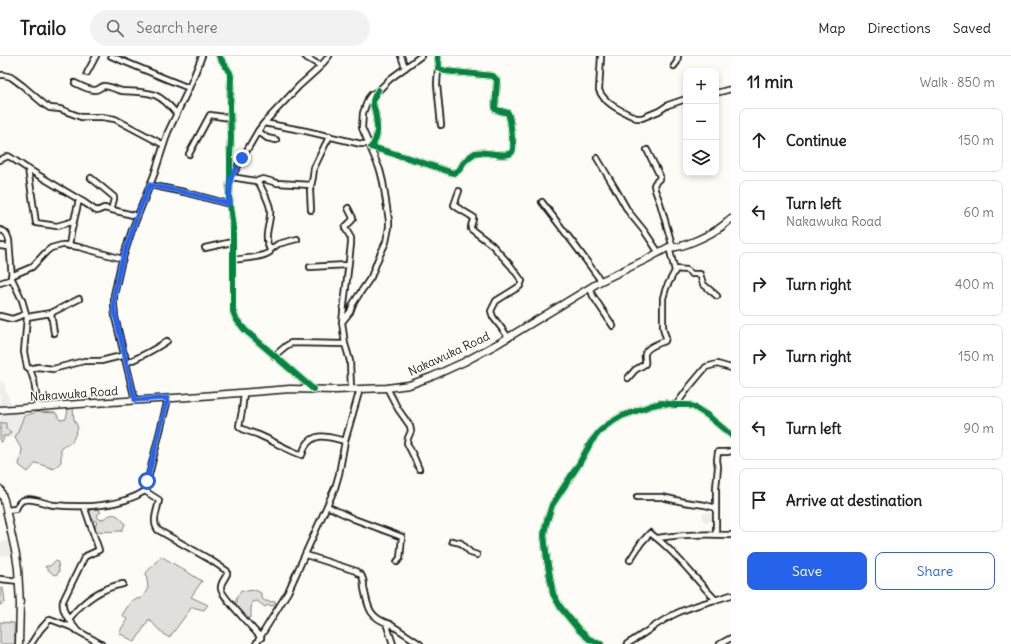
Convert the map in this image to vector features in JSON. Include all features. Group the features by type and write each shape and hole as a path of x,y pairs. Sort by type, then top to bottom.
{"main road":[{"name":"Nakawuka Road","path":"0,410 290,389 360,389 387,388 409,385 432,377 464,362 509,338 602,281 659,253 693,242 720,228 731,219"},
{"path":"0,489 4,500 16,555 20,604 18,644"}],"street":[{"path":"87,73 96,56"},
{"path":"111,56 189,88"},
{"path":"135,400 115,317 114,300 123,259 137,216 176,113 189,88 202,56"},
{"path":"219,56 232,77 230,107 232,129 230,161 231,179 229,204 233,228 232,303 234,314 245,330 313,389"},
{"path":"305,56 321,66"},
{"path":"231,179 258,131 329,56"},
{"path":"401,56 405,68"},
{"path":"342,322 350,312 358,296 371,277 388,236 389,221 383,182 378,165 362,128 362,118 368,99 371,95 421,56"},
{"path":"437,56 439,64 437,84 441,125"},
{"path":"601,56 601,93 608,102 632,116 642,118 658,112 668,104 683,100"},
{"path":"674,66 677,62 678,56"},
{"path":"264,124 306,131 360,144 368,144 453,173 458,172 464,161 477,152 505,155 510,154 512,152 513,144 510,118 508,113 496,110 495,108 497,80 493,76 445,71 438,68"},
{"path":"0,75 7,75 14,79 50,108 60,109 81,117 102,117 115,119 164,145"},
{"path":"75,83 84,88 94,90 105,86 120,90 151,93 164,100 176,113"},
{"path":"719,92 731,89"},
{"path":"370,145 375,143 377,138 377,125 373,104 378,90"},
{"path":"188,154 210,115 230,118"},
{"path":"258,131 268,138 276,140"},
{"path":"311,210 311,185 314,168 330,136"},
{"path":"628,378 635,370 645,364 646,361 644,355 652,346 665,341 666,337 662,326 663,298 666,288 674,276 675,269 660,203 655,190 655,183 660,176 647,150"},
{"path":"0,160 9,156 95,210 104,208 137,216"},
{"path":"597,158 628,211 645,232 659,253"},
{"path":"28,169 36,223 57,226 74,221"},
{"path":"91,178 114,197 111,210"},
{"path":"231,179 258,181 263,179 277,184 311,185"},
{"path":"258,181 270,208 267,232 268,246 270,250"},
{"path":"150,185 229,204"},
{"path":"459,191 454,205 473,217 470,226 471,229 492,245 522,281 520,286 496,301 491,311 493,317 509,338"},
{"path":"70,246 79,200"},
{"path":"542,202 602,281"},
{"path":"348,208 353,218 345,228 351,238 351,244 342,322 345,344 350,361 351,389"},
{"path":"0,230 7,234 12,278 22,300 27,316 24,352 27,367 30,369 37,396 38,408"},
{"path":"233,260 267,254 278,244 297,239"},
{"path":"205,248 232,242"},
{"path":"0,283 32,267 51,248 62,245 123,259"},
{"path":"0,246 9,247"},
{"path":"310,267 348,265"},
{"path":"675,269 687,270 692,274 700,274 703,284 717,296"},
{"path":"590,288 593,296 613,326"},
{"path":"0,316 12,319 51,313 79,299"},
{"path":"51,313 54,333"},
{"path":"126,363 155,349 166,340"},
{"path":"274,356 286,346 296,342 345,344"},
{"path":"30,369 38,367 53,369 84,361 101,361 125,355"},
{"path":"676,405 706,367 717,364 731,368"},
{"path":"387,388 398,409 410,426 411,431 406,443 419,470"},
{"path":"256,644 288,592 335,488 345,441 360,389"},
{"path":"244,393 238,426 241,429 259,435 288,450 302,455 306,446 316,436 345,441"},
{"path":"6,510 16,509 20,501 24,500 38,500 53,505 96,506 133,498 145,491 168,398"},
{"path":"601,644 589,639 579,630 561,608 553,594 544,535 552,505 579,464 591,442 599,432 622,416 662,403 694,407 712,419 731,435"},
{"path":"716,534 718,452 731,451"},
{"path":"145,491 159,500 155,519 158,530 209,559 226,571 227,574 221,589 236,610 261,638"},
{"path":"637,497 662,497 716,508"},
{"path":"76,629 63,609 62,604 84,558 99,550 84,506"},
{"path":"327,506 354,519 402,537 400,558 397,562"},
{"path":"630,560 640,544 650,533 658,538 716,600"},
{"path":"658,538 716,534 731,535"},
{"path":"452,541 461,543 471,553 477,555"},
{"path":"306,555 356,571 363,580 372,615 390,624 420,644"},
{"path":"0,579 19,581"},
{"path":"69,619 87,600 109,588 123,584"},
{"path":"627,644 640,637 665,619 677,613 731,595"},
{"path":"31,644 40,630 50,619 76,629 101,644"},
{"path":"386,623 393,644"},
{"path":"720,644 731,638"}],"shaded area":[{"path":"3,382 12,407 0,408 0,383"},
{"path":"73,408 74,419 78,428 72,442 61,447 61,462 54,469 36,463 28,472 19,465 22,450 15,438 24,416 37,412 56,413 60,420 66,419 68,409"},
{"path":"25,412 16,437 0,440 0,413"},
{"path":"0,423 6,423 6,428 11,432 8,436 3,436 3,441 0,442"},
{"path":"96,508 101,512 96,516 101,520 107,516 118,516 125,524 122,531 104,532 94,530 97,522 90,518 88,511"},
{"path":"711,512 712,521 704,522 702,513"},
{"path":"11,539 15,554 0,556 0,543"},
{"path":"161,556 202,581 191,597 208,605 204,610 192,607 169,638 149,619 135,642 119,633 127,619 122,615 132,600 142,598 148,588 146,573"},
{"path":"55,561 58,562 59,572 56,575 45,567 50,566"},
{"path":"0,588 3,588 5,603 0,605"},
{"path":"241,590 255,590 261,593 261,598 265,601 276,602 275,605 268,605 265,607 257,601 252,602 251,618 246,618 236,606 236,599"},
{"path":"0,622 14,623 15,644 0,644"}],"cycle path":[{"path":"219,56 231,77 229,197 233,228 233,311 236,319 245,330 313,389"},
{"path":"378,90 373,102 377,135 371,147 453,173 458,171 463,163 475,153 479,152 505,155 512,152 513,142 508,113 495,109 497,80 493,76 445,71 438,68 439,64 437,56"},
{"path":"601,644 589,639 579,630 561,608 553,594 544,535 552,505 579,464 591,442 607,425 622,416 662,403 689,405 694,407 707,415 731,435"}],"route":[{"path":"147,481 168,398 135,400 114,310 114,295 121,264 137,216 150,185 229,204 230,180 242,158"}]}
